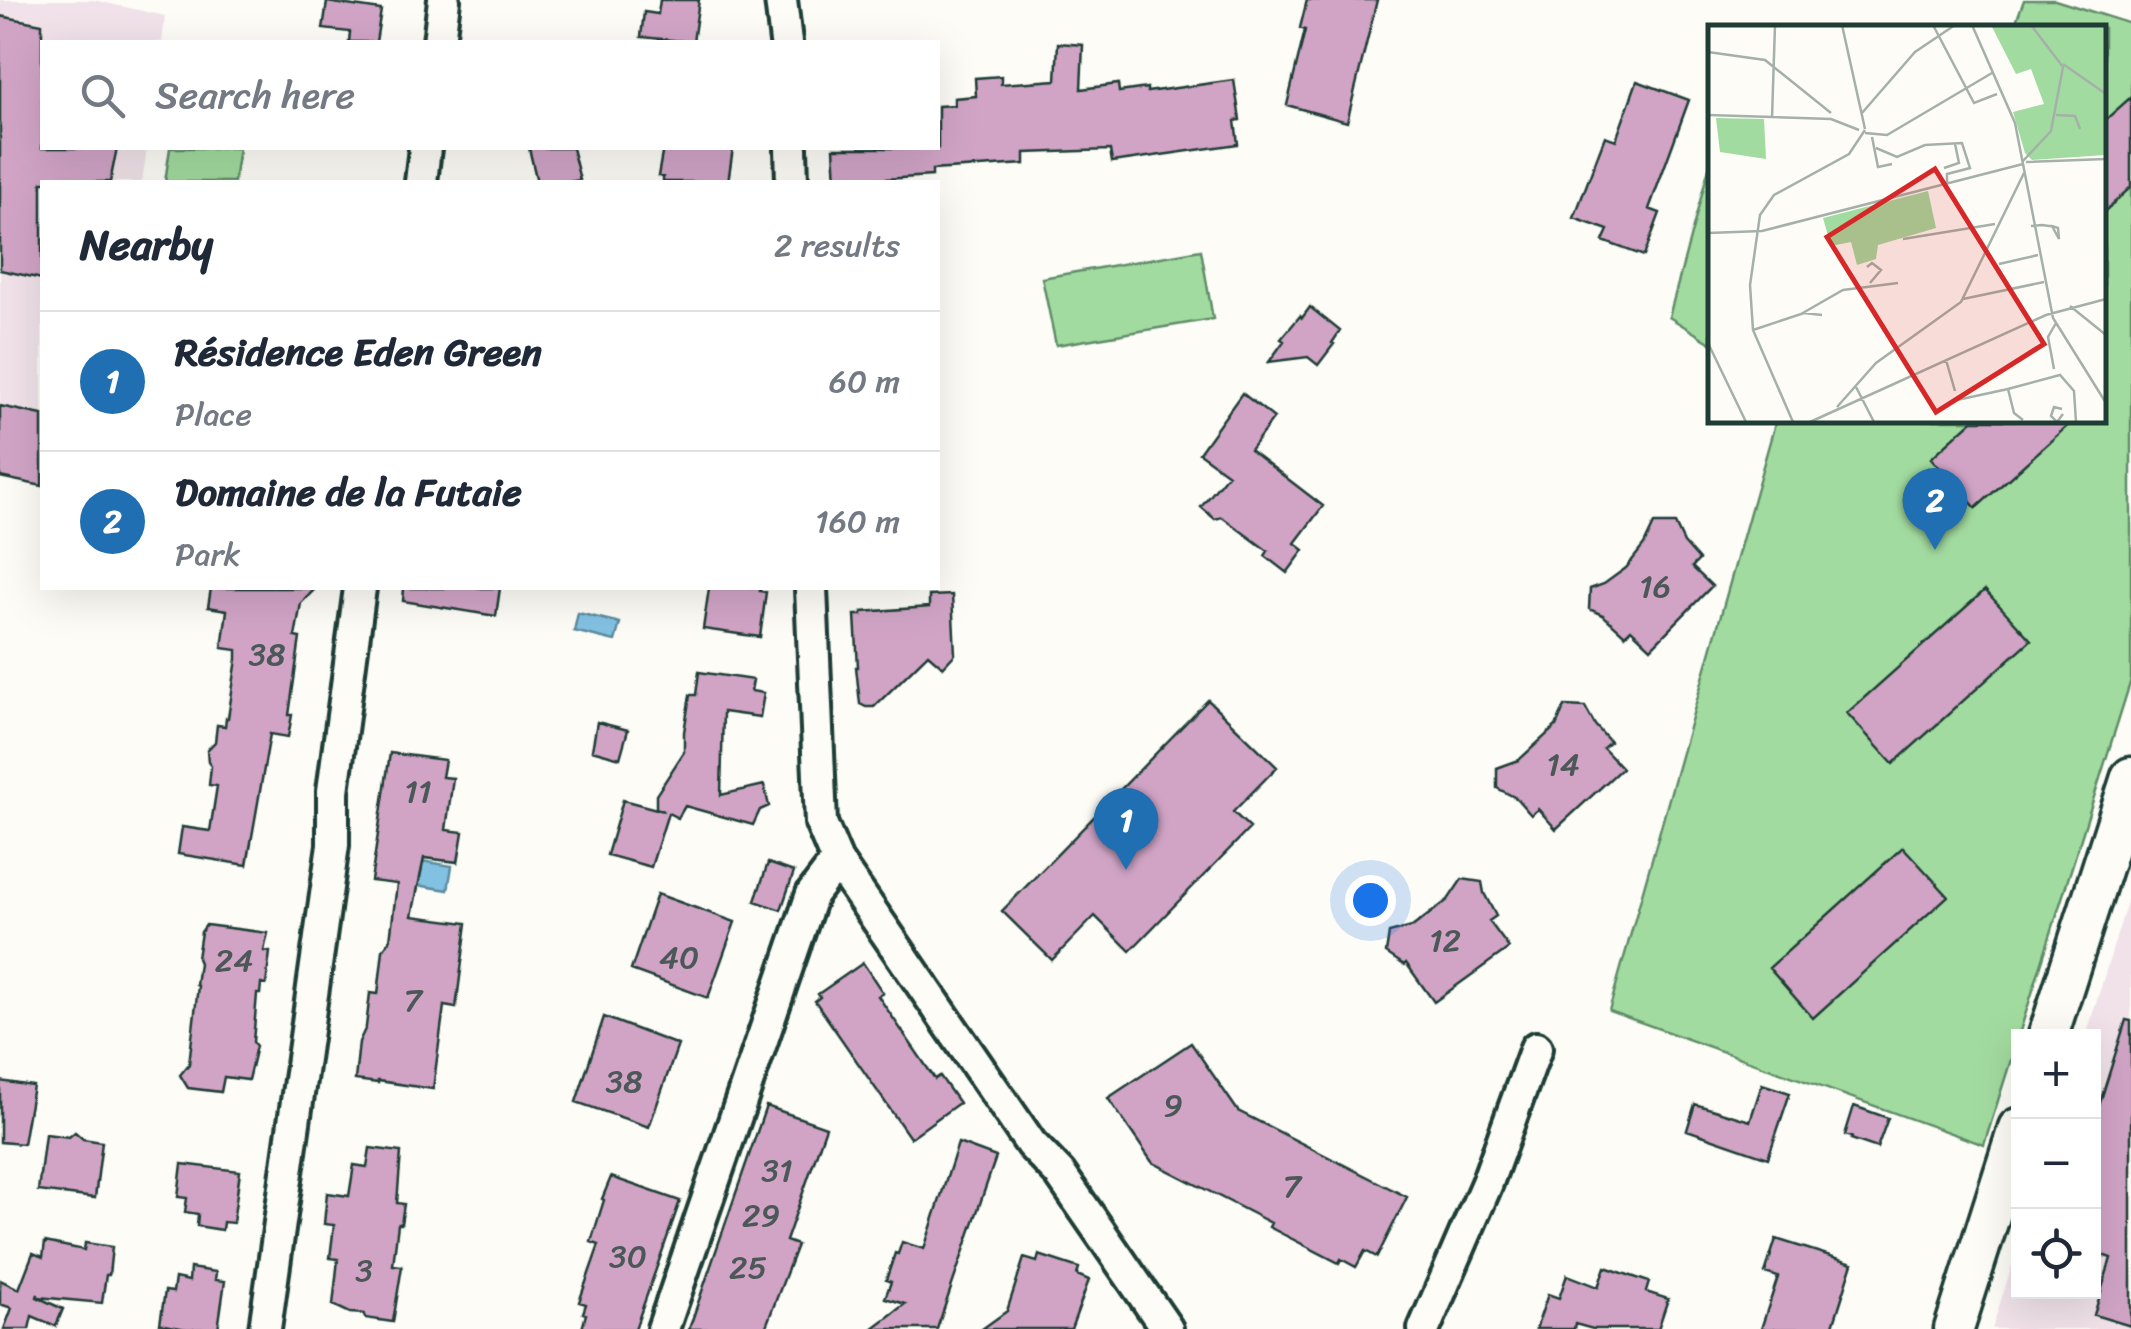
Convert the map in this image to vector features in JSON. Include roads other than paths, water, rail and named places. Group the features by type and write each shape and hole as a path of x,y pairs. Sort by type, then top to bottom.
{"main road":[{"path":"2050,1029 2131,777"},
{"path":"1954,1329 2011,1150"}],"street":[{"path":"439,40 444,0"},
{"path":"782,0 786,40"},
{"path":"421,180 425,150"},
{"path":"791,150 792,180"},
{"path":"265,1329 333,844 333,791 360,590"},
{"path":"811,590 822,822 838,861 1031,1144 1060,1174 1167,1329"},
{"path":"662,1329 812,894 838,861"},
{"path":"1424,1329 1487,1183 1536,1048"}],"water":[{"path":"578,613 620,623 615,641 574,631"},
{"path":"409,859 452,866 448,890 404,883"}],"place":[{"name":"Domaine de la Futaie","path":"1935,550"},
{"name":"Résidence Eden Green","path":"1126,870"}]}
